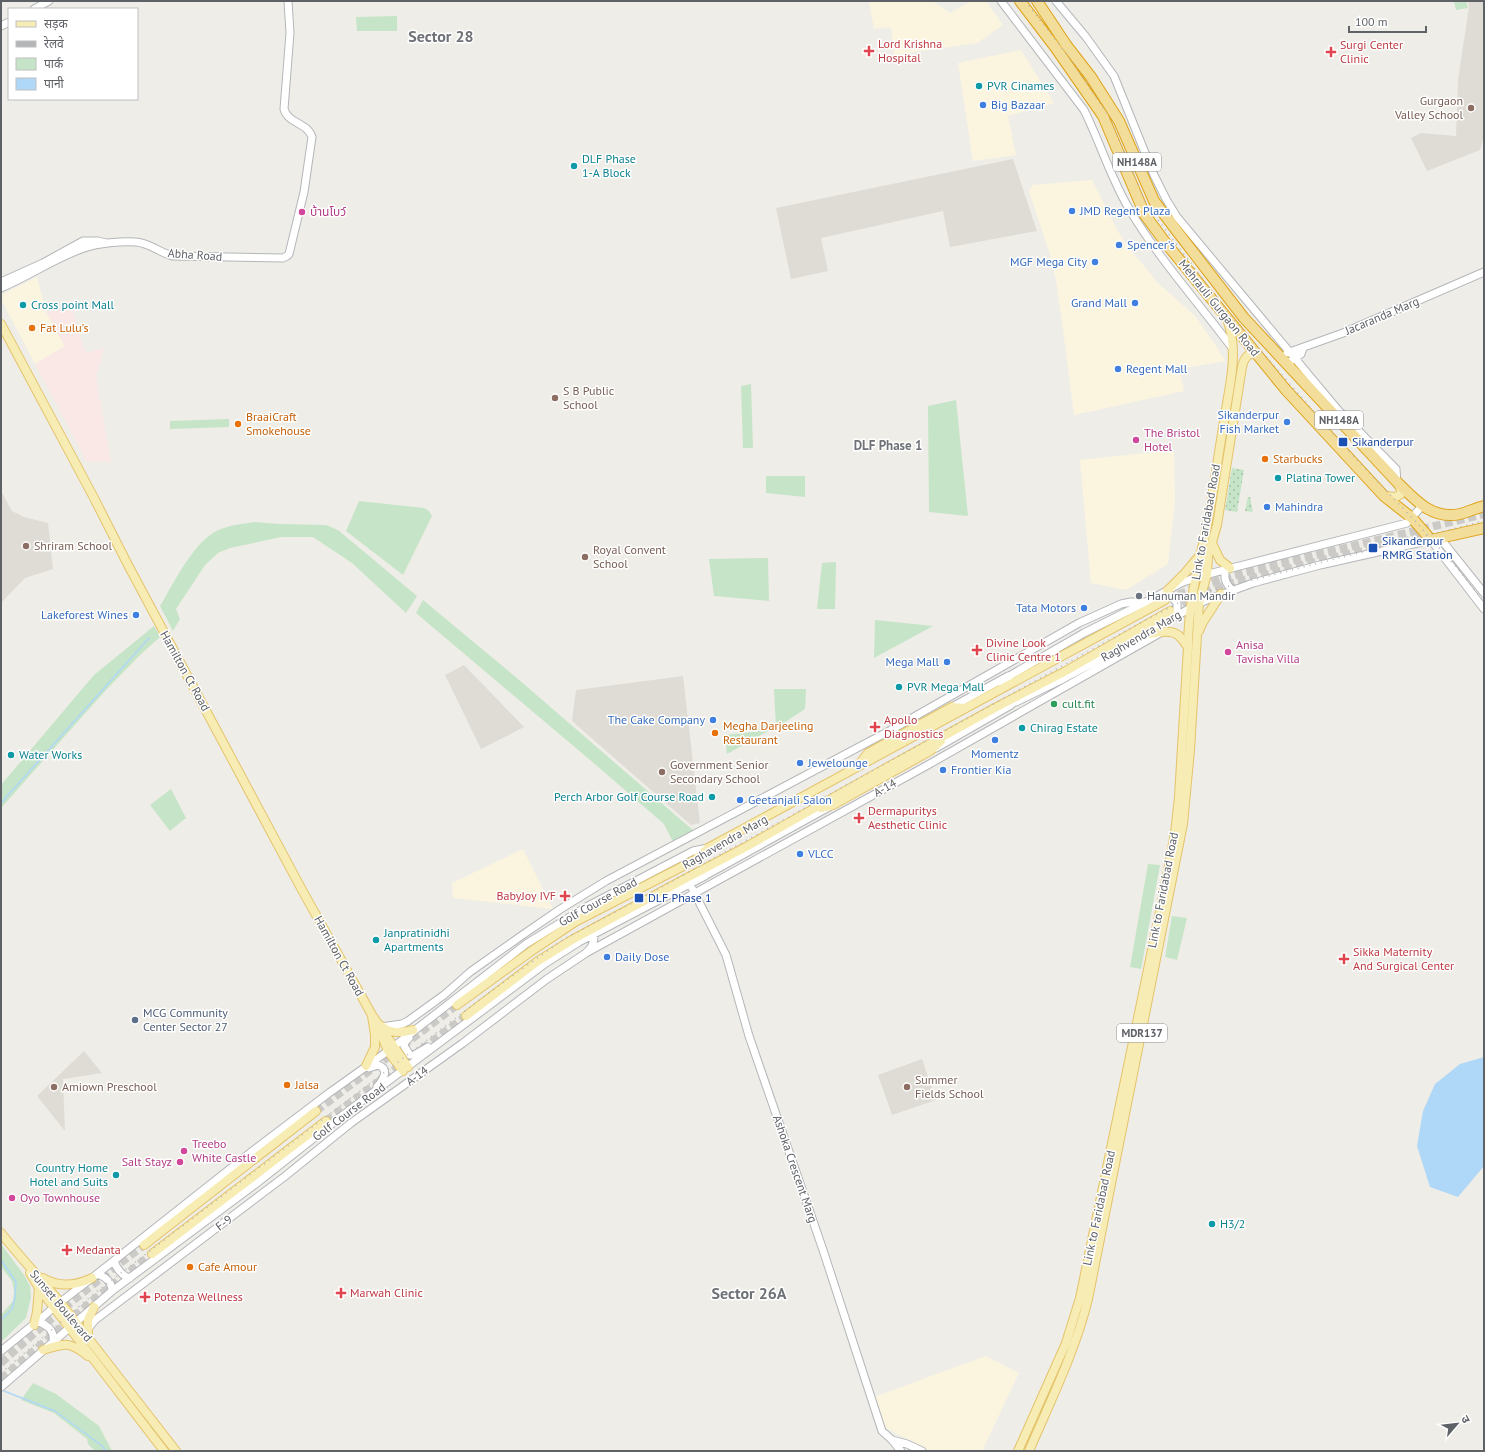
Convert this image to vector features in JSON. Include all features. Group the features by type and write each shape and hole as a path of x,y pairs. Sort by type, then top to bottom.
{"highway":[{"name":"Mehrauli Gurgaon Road","path":"1020,1 1055,47 1103,116 1145,215 1165,242 1286,390 1384,496 1436,539"},
{"name":"Mehrauli Gurgaon Road","path":"1041,2 1067,46 1091,76 1119,121 1154,201 1244,318 1397,482 1422,506 1440,514 1449,515 1460,514 1484,506"},
{"path":"1436,539 1484,528"}],"main road":[{"name":"Link to Faridabad Road","path":"1018,1451 1066,1343 1080,1298 1175,833 1190,607 1206,530 1233,365 1232,333 1226,316"},
{"name":"Hamilton Ct Road","path":"1,324 302,890 391,1049 406,1069"},
{"name":"Link to Faridabad Road","path":"1029,1451 1074,1345 1088,1300 1183,824 1190,750 1199,602 1207,574 1208,556 1217,525 1243,359 1255,351"},
{"path":"1384,496 1396,497 1401,494 1401,490 1397,482"},
{"path":"1212,543 1220,560 1228,569"},
{"path":"1167,591 1185,574 1200,555"},
{"path":"1196,638 1203,622 1222,594"},
{"name":"Raghavendra Marg","path":"457,1005 569,926 695,860 708,848 857,769 964,708 1000,690 1164,600"},
{"name":"Raghavendra Marg","path":"466,1016 538,961 572,940 813,810 947,734 1172,614"},
{"path":"1143,635 1168,632 1178,635 1188,648"},
{"path":"857,769 868,753 952,707 964,708"},
{"path":"813,810 832,805 930,751 947,734"},
{"path":"372,1016 381,1027 387,1030 399,1033 413,1030"},
{"path":"363,1069 375,1047 372,1016"},
{"path":"144,1245 316,1111"},
{"path":"152,1254 326,1121"},
{"path":"1,1233 28,1267 39,1276 50,1282 63,1285 76,1284 95,1276"},
{"name":"Sunset Boulevard","path":"28,1267 39,1288 57,1304"},
{"name":"Sunset Boulevard","path":"28,1267 44,1283 99,1365 164,1451"},
{"path":"36,1323 39,1288"},
{"path":"88,1333 88,1320 94,1307"},
{"name":"Sunset Boulevard","path":"73,1325 88,1333 176,1451"},
{"path":"43,1350 60,1344 69,1344 77,1347 99,1365"},
{"path":"156,1441 164,1435"}],"street":[{"path":"36,8 49,1"},
{"name":"Abha Road","path":"1,288 84,248 106,243 144,243 165,254 173,256 283,258 289,254 304,192 312,137 306,127 285,115 284,109 290,33 288,1"},
{"path":"1001,1 1084,110 1093,128 1112,176 1127,206 1149,241 1233,349"},
{"path":"1056,1 1086,37 1114,76 1154,175 1177,217 1338,410 1396,469 1397,482"},
{"name":"Abha Road","path":"1,282 42,263 83,241 98,240 106,243"},
{"name":"Jacaranda Marg","path":"1293,355 1301,354 1303,348 1343,333 1484,272"},
{"path":"1283,360 1293,355"},
{"path":"1283,360 1293,355"},
{"path":"952,707 1084,633 1197,577 1407,523 1422,506"},
{"path":"1436,539 1484,593"},
{"path":"1436,539 1484,609"},
{"name":"Raghvendra Marg","path":"995,708 1019,701 1064,682 1143,635 1172,614 1199,602 1254,583 1320,565 1436,539"},
{"path":"1228,569 1224,576 1225,581 1233,591"},
{"path":"1167,591 1177,603 1177,610 1172,614"},
{"path":"381,1027 402,1024 408,1021 444,995 470,972 559,910 606,882 891,730 1079,623 1121,604 1146,602"},
{"name":"A-14","path":"351,1123 463,1043 547,979 586,953 651,918 694,892 922,768 1064,682 1162,632"},
{"path":"1000,690 1011,675"},
{"path":"930,751 1019,701"},
{"path":"705,876 832,805"},
{"name":"Golf Course Road","path":"1,1351 57,1304 95,1276 250,1153 391,1049 413,1030 526,944 604,897 693,851 708,848"},
{"name":"Golf Course Road","path":"1,1387 112,1291 257,1183 321,1132 546,963 594,935 705,876 714,864"},
{"name":"Ashoka Crescent Marg","path":"690,884 726,955 749,1036 823,1250 882,1431 901,1451"},
{"path":"586,953 594,943 594,935"},
{"path":"424,1022 419,1031 404,1043 404,1048 410,1055 414,1055 434,1044 440,1044"},
{"path":"363,1069 363,1071 375,1065 380,1065 383,1068 385,1073 384,1078 375,1092"},
{"path":"358,1117 368,1097"},
{"name":"F-9","path":"88,1333 95,1320 284,1178 351,1123"},
{"path":"321,1132 339,1132"},
{"path":"114,1261 115,1265 126,1277 130,1278"},
{"path":"95,1276 105,1277 110,1283 112,1291"},
{"path":"36,1323 48,1326 53,1332 53,1343"},
{"path":"892,1440 922,1451"}],"shaded area":[{"path":"869,1 933,1 950,13 971,1 986,1 1003,25 977,43 894,55 891,27 874,29"},
{"name":"Gurgaon Valley School","path":"1468,1 1484,1 1484,136 1480,150 1427,171 1411,138 1421,133 1456,136 1458,80 1469,7"},
{"path":"1021,50 1054,103 1008,116 1016,155 973,161 958,63"},
{"path":"1013,159 1037,231 950,247 943,211 821,238 828,271 791,279 776,208"},
{"path":"1092,180 1117,230 1129,248 1158,283 1196,317 1226,361 1179,369 1184,391 1074,415 1056,280 1050,254 1029,191 1033,185"},
{"path":"37,277 46,312 65,346 35,364 1,299 1,295"},
{"path":"72,308 85,353 104,348 96,377 111,462 87,462 35,364 65,346 46,312"},
{"path":"1174,450 1175,499 1168,564 1126,590 1091,583 1080,460"},
{"name":"Shriram School","path":"1,491 12,511 24,517 48,523 53,569 25,578 1,603"},
{"path":"464,665 524,727 481,749 445,675"},
{"name":"Government Senior Secondary School","path":"683,676 700,823 691,825 572,721 576,690"},
{"path":"523,849 553,909 453,898 452,883"},
{"name":"Amiown Preschool","path":"84,1051 102,1073 63,1079 65,1131 37,1096"},
{"name":"Summer Fields School","path":"922,1059 936,1100 892,1115 878,1075"},
{"path":"986,1356 1019,1373 982,1451 930,1451 886,1428 874,1397"}],"green space":[{"path":"1454,1 1466,1 1468,8 1456,10"},
{"path":"397,16 397,31 357,31 356,17"},
{"path":"751,384 753,448 743,448 741,386"},
{"path":"956,400 968,516 929,512 928,406"},
{"path":"229,419 229,427 170,429 170,421"},
{"path":"1232,468 1244,470 1237,512 1225,510"},
{"path":"766,476 805,476 805,497 766,493"},
{"path":"1248,497 1250,497 1253,512 1245,511"},
{"path":"359,501 424,508 429,511 432,516 403,575 346,531"},
{"path":"254,522 326,525 338,530 417,596 406,613 352,563 313,537 281,537 230,548 218,553 205,565 176,609 180,619 173,631 160,606 194,551 211,534 221,529"},
{"path":"768,558 769,601 714,596 709,559"},
{"path":"836,562 835,609 817,609 822,563"},
{"path":"423,600 518,679 695,832 673,842 664,824 416,613"},
{"path":"875,620 933,626 874,658"},
{"path":"154,626 160,637 106,690 1,808 1,785 94,675"},
{"path":"774,689 806,689 805,709 776,728"},
{"path":"770,730 727,754 725,735"},
{"path":"171,789 186,818 170,831 150,805"},
{"path":"1148,864 1160,865 1141,969 1130,967"},
{"path":"1172,916 1187,918 1177,960 1165,957"},
{"path":"1,1244 24,1275 30,1286 31,1297 26,1318 1,1342 1,1315 13,1301 14,1291 12,1281 1,1267"},
{"path":"33,1383 56,1394 99,1426 112,1451 95,1451 88,1444 87,1439 54,1413 21,1400"}],"water":[{"path":"1484,1057 1484,1166 1458,1197 1430,1187 1417,1146 1423,1111 1435,1084 1460,1064"}],"waterway":[{"path":"1,803 149,638"},
{"path":"1,1260 16,1282 15,1298 12,1309 1,1320"},
{"path":"4,1391 55,1411 101,1445 106,1451"}],"tunnel":[{"path":"1167,599 1234,575 1484,514"},
{"path":"1172,610 1203,594 1233,583 1323,560 1433,535"},
{"path":"316,1111 457,1005"},
{"path":"326,1121 466,1016"},
{"path":"1,1363 71,1302 144,1245"},
{"path":"1,1379 92,1301 152,1254"}],"railway":[{"path":"1025,1 1072,61 1111,120 1146,204 1230,315 1341,443 1417,523 1458,569 1484,602"},
{"path":"1,1373 96,1292 486,995 564,939 640,899 1140,623 1194,595 1484,521"}],"place":[{"name":"Lord Krishna Hospital","path":"869,51"},
{"name":"Surgi Center Clinic","path":"1331,52"},
{"name":"PVR Cinames","path":"979,86"},
{"name":"Big Bazaar","path":"983,105"},
{"name":"Gurgaon Valley School","path":"1471,108"},
{"name":"DLF Phase 1-A Block","path":"574,166"},
{"name":"JMD Regent Plaza","path":"1072,211"},
{"name":"บ้านโบว์","path":"302,212"},
{"name":"Spencer's","path":"1119,245"},
{"name":"MGF Mega City","path":"1095,262"},
{"name":"Grand Mall","path":"1135,303"},
{"name":"Cross point Mall","path":"23,305"},
{"name":"Fat Lulu’s","path":"32,328"},
{"name":"Regent Mall","path":"1118,369"},
{"name":"S B Public School","path":"555,398"},
{"name":"Sikanderpur Fish Market","path":"1287,422"},
{"name":"BraaiCraft Smokehouse","path":"238,424"},
{"name":"The Bristol Hotel","path":"1136,440"},
{"name":"Sikanderpur","path":"1343,442"},
{"name":"Starbucks","path":"1265,459"},
{"name":"Platina Tower","path":"1278,478"},
{"name":"Mahindra","path":"1267,507"},
{"name":"Shriram School","path":"26,546"},
{"name":"Sikanderpur RMRG Station","path":"1373,548"},
{"name":"Royal Convent School","path":"585,557"},
{"name":"Hanuman Mandir","path":"1139,596"},
{"name":"Tata Motors","path":"1084,608"},
{"name":"Lakeforest Wines","path":"136,615"},
{"name":"Divine Look Clinic Centre 1","path":"977,650"},
{"name":"Anisa Tavisha Villa","path":"1228,652"},
{"name":"Mega Mall","path":"947,662"},
{"name":"PVR Mega Mall","path":"899,687"},
{"name":"cult.fit","path":"1054,704"},
{"name":"The Cake Company","path":"713,720"},
{"name":"Apollo Diagnostics","path":"875,727"},
{"name":"Chirag Estate","path":"1022,728"},
{"name":"Megha Darjeeling Restaurant","path":"715,733"},
{"name":"Momentz","path":"995,740"},
{"name":"Water Works","path":"11,755"},
{"name":"Jewelounge","path":"800,763"},
{"name":"Frontier Kia","path":"943,770"},
{"name":"Government Senior Secondary School","path":"662,772"},
{"name":"Perch Arbor Golf Course Road","path":"712,797"},
{"name":"Geetanjali Salon","path":"740,800"},
{"name":"Dermapuritys Aesthetic Clinic","path":"859,818"},
{"name":"VLCC","path":"800,854"},
{"name":"BabyJoy IVF","path":"565,896"},
{"name":"DLF Phase 1","path":"639,898"},
{"name":"Janpratinidhi Apartments","path":"376,940"},
{"name":"Daily Dose","path":"607,957"},
{"name":"Sikka Maternity And Surgical Center","path":"1344,959"},
{"name":"MCG Community Center Sector 27","path":"135,1020"},
{"name":"Jalsa","path":"287,1085"},
{"name":"Amiown Preschool","path":"54,1087"},
{"name":"Summer Fields School","path":"907,1087"},
{"name":"Treebo White Castle","path":"184,1151"},
{"name":"Salt Stayz","path":"180,1162"},
{"name":"Country Home Hotel and Suits","path":"116,1175"},
{"name":"Oyo Townhouse","path":"12,1198"},
{"name":"H3/2","path":"1212,1224"},
{"name":"Medanta","path":"67,1250"},
{"name":"Cafe Amour","path":"190,1267"},
{"name":"Marwah Clinic","path":"341,1293"},
{"name":"Potenza Wellness","path":"145,1297"}],"district":[{"name":"Sector 28","path":"441,36"},
{"name":"DLF Phase 1","path":"888,445"},
{"name":"Sector 26A","path":"749,1293"}]}
